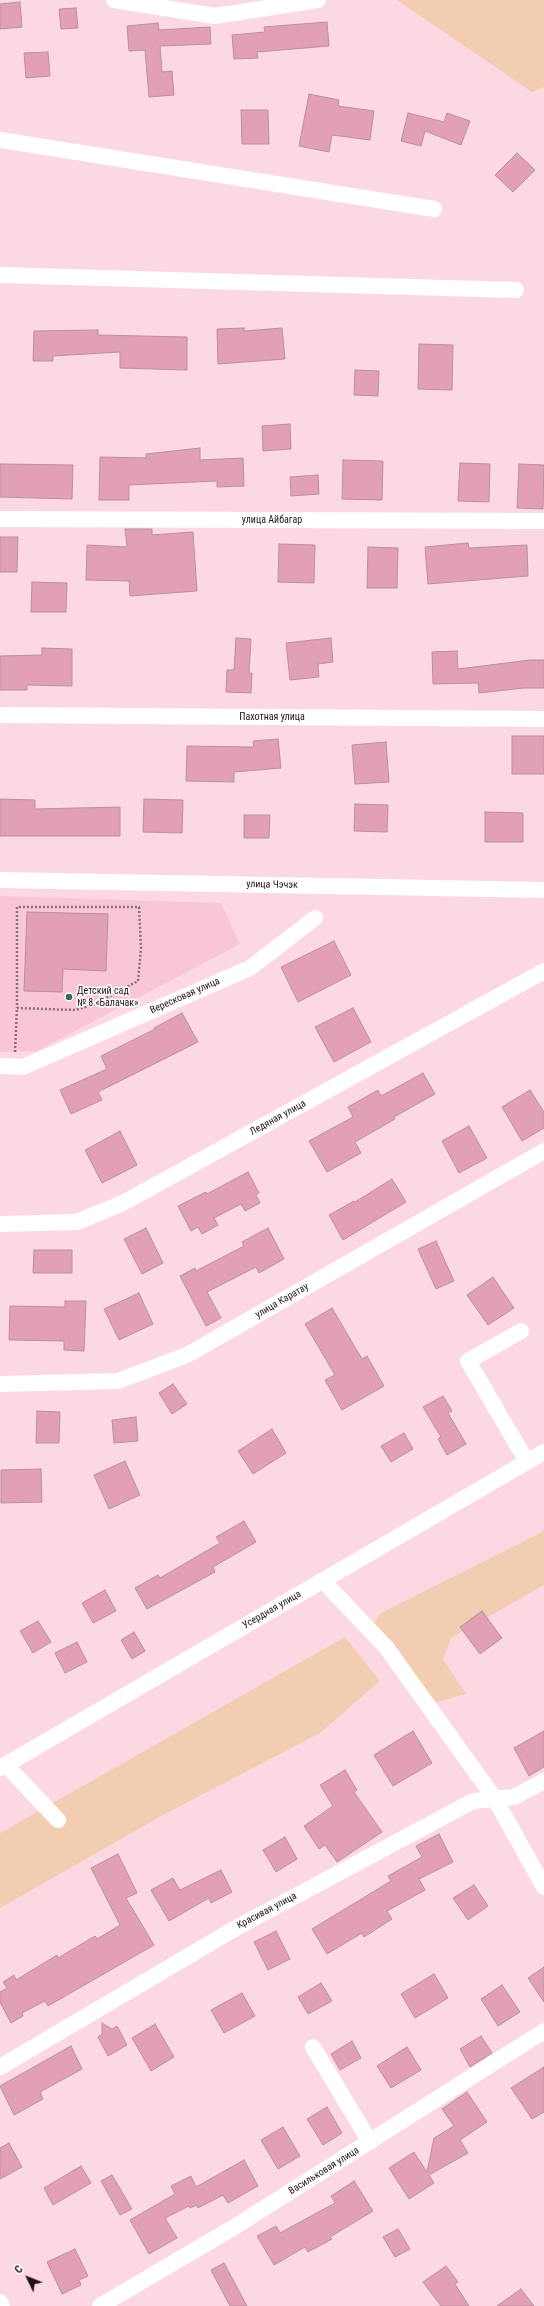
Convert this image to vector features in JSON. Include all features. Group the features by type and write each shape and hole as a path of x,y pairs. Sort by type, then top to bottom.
{"street":[{"path":"114,0 215,16 318,0"},
{"path":"0,140 434,209"},
{"path":"0,275 516,290"},
{"name":"улица Айбагар","path":"0,518 544,521"},
{"name":"Пахотная улица","path":"0,715 544,719"},
{"name":"улица Чэчэк","path":"0,880 544,890"},
{"name":"Вересковая улица","path":"7,1066 23,1067 250,968 315,918"},
{"name":"Ледяная улица","path":"0,1224 77,1222 123,1203 544,971"},
{"name":"улица Каратау","path":"0,1384 118,1381 187,1355 544,1151"},
{"path":"521,1331 468,1361 527,1462"},
{"name":"Усердная улица","path":"3,1766 544,1452"},
{"path":"323,1581 386,1647 495,1799 544,1887"},
{"path":"3,1766 58,1820"},
{"name":"Красивая улица","path":"0,2067 236,1928 473,1801 514,1797 544,1781"},
{"name":"Васильковая улица","path":"100,2306 236,2226 544,2031"},
{"path":"313,2046 370,2142"},
{"path":"0,2302 2,2306"}],"path":[{"path":"7,1066 17,1008 17,907 139,907 141,948 138,981 93,1005 75,1010 17,1008"}],"shaded area":[{"path":"397,0 544,0 544,87 532,92"},
{"name":"Детский сад № 8 «Балачак»","path":"0,896 221,903 240,944 37,1051 0,1052"},
{"path":"544,1531 544,1585 451,1638 443,1659 466,1694 436,1702 367,1633 381,1613"},
{"path":"345,1637 380,1681 320,1733 163,1815 0,1908 0,1833"}],"building":[{"path":"20,2 22,27 0,29 0,4"},
{"path":"76,8 78,28 61,29 59,9"},
{"path":"327,22 329,46 257,52 258,58 234,59 232,35 265,32 264,27"},
{"path":"158,23 159,30 210,27 211,44 160,46 162,72 172,71 174,95 149,97 145,50 129,51 127,26"},
{"path":"48,52 50,76 26,78 24,53"},
{"path":"309,94 339,100 338,106 374,111 370,140 332,135 329,152 299,146"},
{"path":"241,110 268,110 269,144 242,144"},
{"path":"408,113 444,122 447,113 470,121 461,145 425,131 421,146 401,141"},
{"path":"517,153 535,170 513,192 495,175"},
{"path":"244,328 244,331 282,328 285,359 218,364 217,329"},
{"path":"98,330 98,335 187,337 187,370 120,368 120,352 53,356 53,361 33,361 34,331"},
{"path":"419,344 453,345 452,390 418,389"},
{"path":"355,370 379,371 378,396 354,395"},
{"path":"290,424 291,449 263,451 262,426"},
{"path":"200,448 200,460 243,458 244,486 217,487 217,481 129,485 129,500 99,500 100,457 146,458 146,454"},
{"path":"343,460 383,461 382,500 342,499"},
{"path":"460,463 490,464 489,502 458,501"},
{"path":"0,464 73,465 72,499 0,497"},
{"path":"519,464 544,465 543,509 517,508"},
{"path":"318,475 319,494 291,496 290,477"},
{"path":"125,529 152,529 152,535 193,532 197,591 130,596 129,581 86,580 87,545 127,547"},
{"path":"0,537 18,537 17,572 0,572"},
{"path":"468,543 469,548 527,545 528,576 428,584 425,547"},
{"path":"279,544 315,545 314,583 278,582"},
{"path":"368,547 398,548 397,588 367,588"},
{"path":"32,582 67,583 66,612 31,612"},
{"path":"236,638 251,639 249,673 252,673 251,693 226,692 227,670 234,670"},
{"path":"331,638 333,662 318,664 319,677 290,680 286,643"},
{"path":"42,648 72,649 72,686 27,685 27,690 0,690 0,656 42,655"},
{"path":"457,651 458,669 530,660 544,660 544,688 524,688 479,693 478,683 433,684 432,652"},
{"path":"512,736 544,736 544,774 512,774"},
{"path":"278,739 281,768 234,772 234,782 186,781 187,746 254,747 253,741"},
{"path":"386,742 389,782 355,784 352,745"},
{"path":"0,799 35,800 35,809 120,807 120,836 0,836"},
{"path":"144,799 183,800 182,833 143,832"},
{"path":"355,804 388,805 387,832 354,831"},
{"path":"485,812 523,813 523,842 485,842"},
{"path":"244,815 270,815 269,838 244,838"},
{"path":"27,912 108,914 106,971 63,969 62,992 24,991"},
{"path":"334,941 351,975 298,1002 281,967"},
{"path":"353,1008 371,1042 334,1062 315,1027"},
{"path":"182,1013 198,1042 98,1092 102,1100 71,1114 60,1090 107,1069 101,1056 155,1029 154,1028"},
{"path":"423,1073 435,1094 394,1117 395,1119 355,1142 361,1153 327,1172 309,1141 353,1117 348,1107 378,1090 381,1096"},
{"path":"530,1090 544,1112 544,1128 522,1141 502,1107"},
{"path":"469,1126 487,1158 459,1173 442,1141"},
{"path":"120,1131 137,1165 102,1183 85,1150"},
{"path":"248,1172 259,1193 256,1195 260,1203 245,1211 241,1204 214,1218 218,1225 202,1234 198,1227 191,1231 178,1206 206,1192 207,1194"},
{"path":"392,1179 406,1202 343,1240 329,1215 354,1201 355,1202"},
{"path":"146,1228 163,1263 142,1274 124,1239"},
{"path":"268,1228 284,1259 259,1273 256,1267 207,1292 221,1318 206,1326 180,1276 195,1268 196,1271 244,1246 242,1242"},
{"path":"436,1241 454,1281 436,1289 418,1249"},
{"path":"34,1250 72,1250 72,1273 33,1273"},
{"path":"493,1277 514,1308 488,1325 467,1295"},
{"path":"139,1293 153,1324 119,1340 104,1309"},
{"path":"65,1301 86,1301 84,1351 64,1350 64,1341 9,1340 10,1306 65,1307"},
{"path":"332,1308 362,1359 367,1356 384,1386 342,1410 325,1380 335,1375 305,1324"},
{"path":"173,1384 187,1404 172,1414 159,1393"},
{"path":"443,1396 452,1411 448,1413 466,1444 447,1455 438,1439 441,1437 423,1407"},
{"path":"37,1411 60,1412 59,1443 36,1443"},
{"path":"136,1417 138,1441 114,1443 112,1420"},
{"path":"272,1429 286,1453 253,1474 238,1451"},
{"path":"404,1433 413,1449 391,1462 381,1446"},
{"path":"125,1461 140,1495 109,1509 94,1475"},
{"path":"41,1469 42,1502 1,1503 1,1470"},
{"path":"244,1521 256,1542 213,1567 215,1572 147,1609 135,1588 158,1575 160,1578 220,1543 216,1537"},
{"path":"105,1590 116,1611 93,1623 82,1603"},
{"path":"482,1611 502,1638 480,1654 460,1627"},
{"path":"38,1621 51,1642 33,1653 20,1631"},
{"path":"134,1632 145,1651 132,1659 121,1640"},
{"path":"77,1642 87,1662 65,1673 55,1653"},
{"path":"413,1731 432,1763 393,1786 374,1755"},
{"path":"544,1731 544,1767 529,1776 514,1748"},
{"path":"345,1770 357,1790 354,1792 382,1832 337,1862 325,1845 319,1849 304,1826 333,1806 320,1785"},
{"path":"439,1834 453,1862 419,1879 425,1890 387,1911 392,1919 364,1937 362,1933 327,1954 312,1929 391,1881 388,1876 422,1857 416,1846"},
{"path":"285,1837 297,1859 276,1872 263,1850"},
{"path":"118,1854 137,1893 126,1898 154,1945 48,2006 45,2001 22,2013 23,2016 11,2023 0,2002 0,1992 7,1988 3,1982 14,1975 16,1980 57,1955 58,1958 95,1936 97,1939 120,1925 91,1868"},
{"path":"221,1870 232,1892 211,1903 209,1898 169,1921 151,1890 173,1878 180,1890"},
{"path":"474,1885 488,1906 468,1920 453,1898"},
{"path":"276,1931 290,1959 268,1970 254,1942"},
{"path":"544,1967 544,2002 528,1978"},
{"path":"434,1974 448,1998 415,2018 401,1994"},
{"path":"321,1983 332,2001 308,2014 298,1997"},
{"path":"502,1985 520,2012 498,2026 481,1999"},
{"path":"242,1993 255,2016 224,2033 211,2010"},
{"path":"102,2023 112,2029 117,2026 127,2045 108,2056 98,2037 102,2034"},
{"path":"155,2024 174,2057 151,2071 132,2038"},
{"path":"481,2036 492,2053 470,2067 460,2049"},
{"path":"352,2041 361,2058 340,2070 331,2054"},
{"path":"71,2046 82,2069 40,2092 43,2099 14,2115 0,2086"},
{"path":"407,2047 421,2070 391,2088 377,2066"},
{"path":"544,2067 544,2112 532,2119 511,2088"},
{"path":"467,2092 487,2122 460,2140 468,2153 429,2175 434,2183 409,2199 389,2168 414,2152 427,2172 434,2138 454,2126 442,2109"},
{"path":"327,2107 342,2133 323,2145 307,2119"},
{"path":"283,2127 300,2156 278,2169 261,2140"},
{"path":"9,2143 22,2167 0,2179 0,2148"},
{"path":"244,2160 258,2186 228,2203 223,2195 198,2208 197,2205 190,2208 189,2206 165,2218 177,2238 149,2254 130,2220 175,2194 171,2186 191,2176 196,2187"},
{"path":"81,2166 91,2183 53,2205 44,2188"},
{"path":"112,2175 132,2209 120,2215 101,2181"},
{"path":"354,2181 373,2211 330,2237 332,2239 308,2252 305,2247 274,2265 257,2236 276,2226 280,2233 335,2203 331,2196"},
{"path":"398,2229 410,2249 395,2257 383,2237"},
{"path":"75,2249 88,2276 79,2280 81,2285 62,2294 47,2262"},
{"path":"224,2263 247,2306 230,2306 211,2270"},
{"path":"446,2266 458,2282 455,2284 469,2306 441,2306 423,2282"},
{"path":"521,2289 534,2306 497,2306"}],"place":[{"name":"Детский сад № 8 «Балачак»","path":"69,997"}]}
